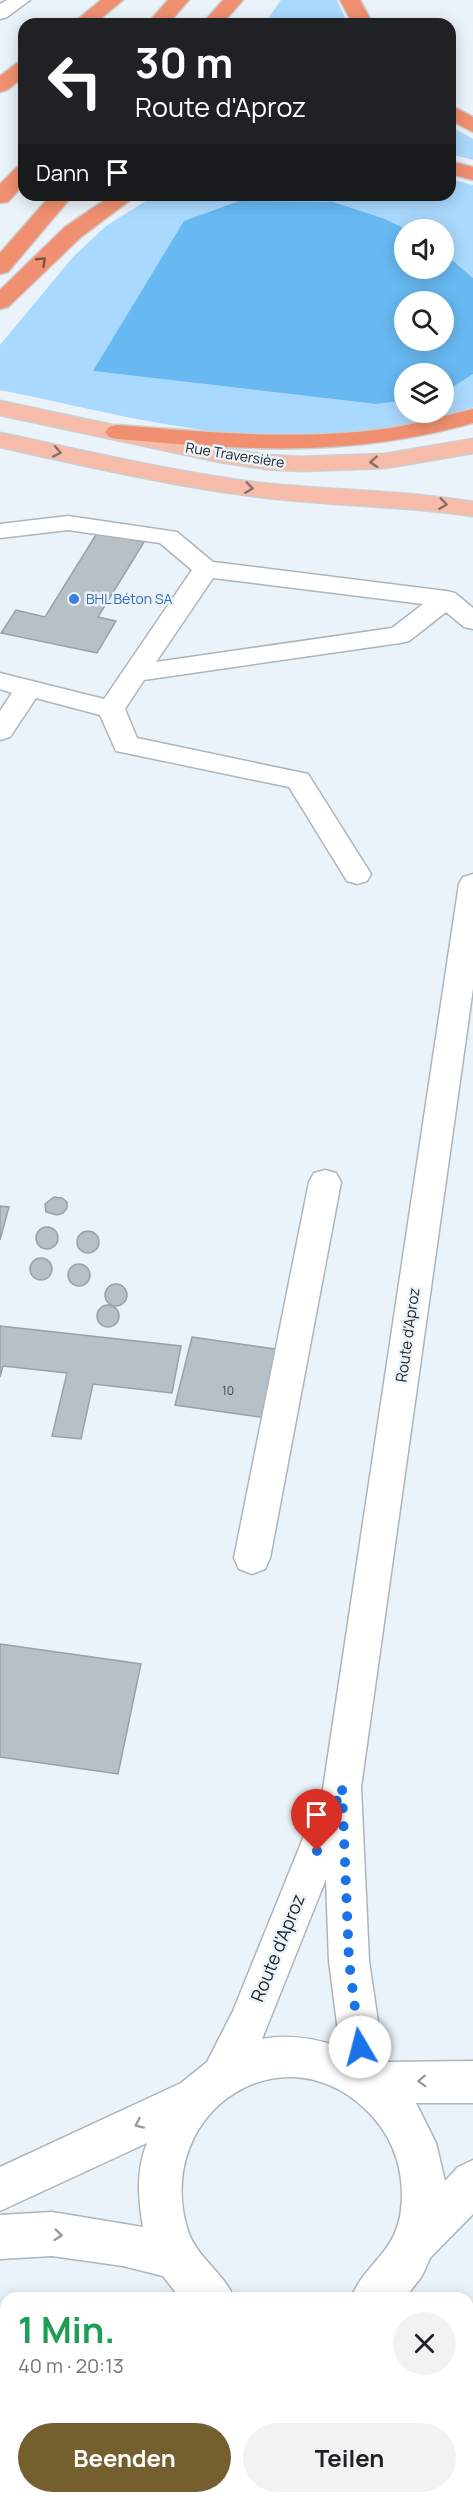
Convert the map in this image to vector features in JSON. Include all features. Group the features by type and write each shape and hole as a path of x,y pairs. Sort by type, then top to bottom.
{"highway":[{"path":"90,18 113,0"},
{"path":"162,18 178,0"},
{"path":"217,18 233,0"},
{"path":"350,0 360,18"},
{"path":"0,86 18,72"},
{"path":"456,115 473,126"},
{"path":"456,169 473,174"},
{"path":"0,197 18,178"},
{"path":"0,267 57,201"},
{"path":"0,302 73,232 117,201"},
{"path":"117,432 275,444 344,442 412,432 473,416"}],"main road":[{"name":"Rue Traversière","path":"10,410 220,455 267,462 301,464 385,461 473,446"},
{"path":"0,440 229,485 329,497 417,501 473,509"}],"street":[{"path":"0,13 20,0"},
{"path":"1,531 68,523 168,537 206,569 446,599 473,621"},
{"path":"111,710 206,569"},
{"path":"136,673 400,634 446,599"},
{"path":"0,681 111,710"},
{"path":"0,731 29,688"},
{"path":"111,710 126,745 298,780 357,874"},
{"name":"Route d'Aproz","path":"368,2081 349,1961 342,1787 473,884"},
{"path":"252,1558 325,1182"},
{"name":"Route d'Aproz","path":"198,2286 163,2225 159,2191 162,2158 175,2127 207,2087 249,2022 342,1787"},
{"path":"0,2189 207,2087 245,2064 294,2056 343,2067 368,2081 398,2112 408,2128 419,2156 424,2187 423,2206 414,2246"},
{"path":"368,2081 473,2082"},
{"path":"380,2292 393,2280 414,2246 473,2182"},
{"path":"0,2237 52,2234 123,2244 198,2286"}],"shaded area":[{"path":"281,0 337,0 345,18 268,18"},
{"path":"456,129 473,139 473,160 456,156"},
{"path":"456,181 473,185 473,278 454,262 454,219 394,219 394,223 385,219 94,371 375,404 394,402 394,423 412,423 407,424 372,430 300,435 230,433 123,416 0,390 0,345 73,257 106,226 146,201 456,201"},
{"path":"239,201 333,202 385,219 394,223 394,279 454,279 454,262 473,278 473,374 454,386 454,363 394,363 394,402 375,404 93,371 184,221"},
{"path":"473,374 473,407 454,413 454,386"}],"building":[{"path":"97,533 144,542 98,617 116,621 97,653 1,633 16,610 45,617"},
{"path":"54,1197 62,1198 67,1202 67,1208 63,1213 57,1215 46,1212 45,1204"},
{"path":"0,1206 9,1207 0,1240"},
{"path":"47,1227 57,1234 58,1238 51,1248 47,1249 37,1242 36,1238 43,1228"},
{"path":"88,1231 96,1234 99,1242 96,1250 88,1253 80,1250 77,1242 80,1234"},
{"path":"41,1258 49,1261 52,1269 49,1277 41,1280 33,1277 30,1269 33,1261"},
{"path":"79,1264 87,1267 90,1275 87,1283 79,1286 71,1283 68,1275 71,1267"},
{"path":"116,1284 124,1287 127,1295 124,1303 116,1306 108,1303 105,1295 108,1287"},
{"path":"108,1305 116,1308 119,1316 116,1324 108,1327 100,1324 97,1316 100,1308"},
{"path":"0,1326 181,1346 172,1393 93,1384 81,1439 52,1436 67,1373 3,1366 0,1377"},
{"path":"192,1337 282,1350 267,1418 175,1405"},
{"path":"0,1644 141,1664 118,1774 0,1757"}],"place":[{"name":"BHL Béton SA","path":"74,599"}],"route":[{"path":"317,1851 342,1787 349,1961 360,2047"}]}
